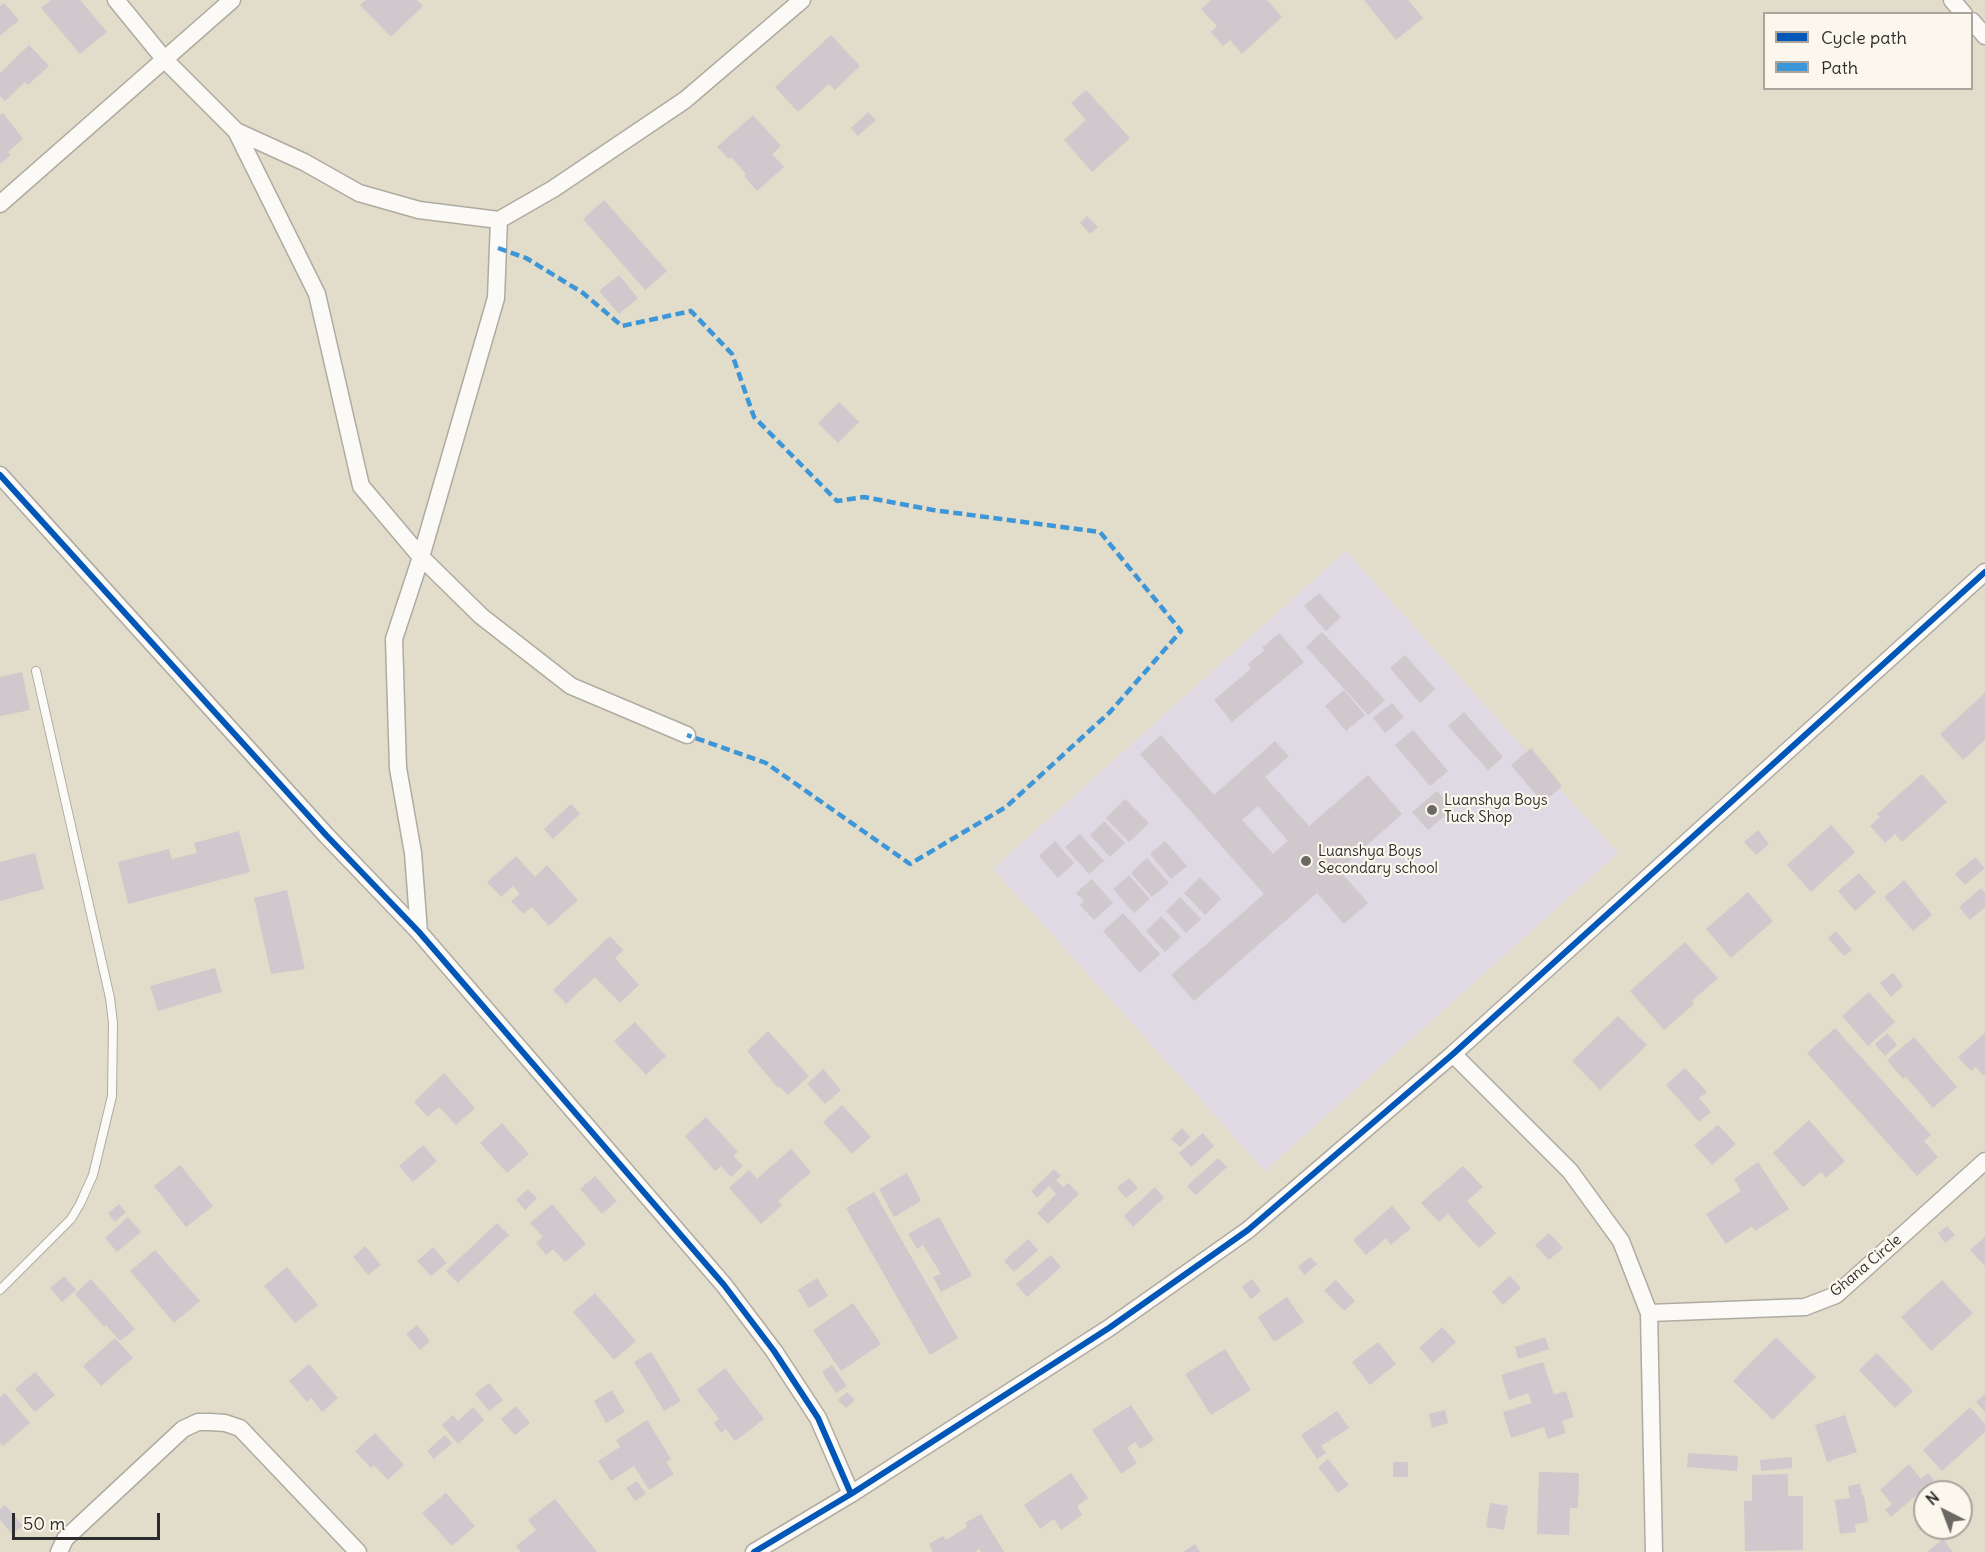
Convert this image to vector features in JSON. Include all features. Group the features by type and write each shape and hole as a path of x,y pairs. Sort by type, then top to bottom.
{"street":[{"path":"116,0 165,60 236,131 317,294 361,486 421,557 481,616 571,686 687,735"},
{"path":"0,204 232,0"},
{"path":"236,131 304,162 359,193 418,210 499,220 553,189 685,100 802,0"},
{"path":"1952,0 1962,12"},
{"path":"1973,23 1985,36"},
{"path":"419,932 413,853 398,768 394,639 421,557 496,298 499,220"},
{"path":"0,475 326,835 419,932 724,1285 774,1351 818,1418 851,1494"},
{"path":"754,1552 851,1494 1109,1328 1248,1230 1454,1054 1985,572"},
{"path":"1454,1054 1570,1171 1621,1241 1648,1312 1654,1552"},
{"name":"Ghana Circle","path":"1648,1312 1805,1307 1836,1295 1985,1161"},
{"path":"59,1552 65,1539 183,1429 198,1422 225,1423 240,1428 358,1552"}],"lane":[{"path":"0,1290 71,1219 80,1204 93,1175 112,1096 113,1023 110,998 36,671"}],"shaded area":[{"name":"Luanshya Boys Secondary school","path":"1346,551 1618,853 1265,1171 993,869"}],"building":[{"path":"51,0 80,0 107,32 80,54 41,8"},
{"path":"366,0 417,0 423,6 391,37 360,5"},
{"path":"1211,0 1267,0 1282,17 1242,54 1230,40 1223,46 1211,32 1217,26 1201,9"},
{"path":"1364,0 1408,0 1423,18 1396,40"},
{"path":"4,3 19,20 0,36 0,6"},
{"path":"831,35 860,66 835,90 829,84 798,112 775,87"},
{"path":"29,45 49,66 28,85 25,82 5,101 0,96 0,73"},
{"path":"1086,90 1130,138 1092,172 1064,140 1086,120 1071,103"},
{"path":"868,112 876,120 858,136 851,128"},
{"path":"3,113 23,139 8,152 11,155 0,164 0,115"},
{"path":"753,115 781,146 772,154 784,167 757,191 731,157 729,159 717,147"},
{"path":"604,200 667,271 645,290 583,219"},
{"path":"1087,216 1098,227 1090,234 1080,223"},
{"path":"619,275 638,298 619,314 599,291"},
{"path":"839,402 859,422 838,443 818,423"},
{"path":"1319,593 1341,617 1326,631 1304,606"},
{"path":"1322,632 1385,700 1368,715 1306,647"},
{"path":"1279,633 1304,662 1232,722 1214,700 1251,669 1248,664 1265,650 1262,648"},
{"path":"1405,655 1435,689 1420,703 1390,668"},
{"path":"22,672 30,710 0,716 0,677"},
{"path":"1344,690 1365,715 1346,731 1325,706"},
{"path":"1985,693 1985,740 1963,760 1940,734"},
{"path":"1392,703 1404,717 1385,733 1373,718"},
{"path":"1464,712 1503,757 1488,770 1448,726"},
{"path":"1413,730 1448,771 1430,786 1395,745"},
{"path":"1161,735 1214,795 1275,741 1289,756 1265,777 1309,826 1368,775 1402,814 1339,870 1368,903 1344,924 1317,893 1194,1001 1171,975 1264,894 1140,754","holes":["1258,806 1288,841 1273,854 1242,820"]},
{"path":"1531,748 1562,786 1543,803 1511,765"},
{"path":"1922,774 1947,802 1902,842 1895,834 1885,843 1870,826 1880,817 1877,814"},
{"name":"Luanshya Boys Tuck Shop","path":"1437,791 1453,809 1428,830 1412,812"},
{"path":"1125,799 1149,823 1129,842 1106,818"},
{"path":"571,804 580,814 553,839 544,829"},
{"path":"1104,821 1125,843 1110,857 1090,835"},
{"path":"1831,825 1855,852 1811,892 1787,865"},
{"path":"1758,830 1769,844 1756,855 1744,842"},
{"path":"239,831 250,872 128,904 118,862 169,849 172,859 197,853 194,843"},
{"path":"1080,834 1104,861 1089,874 1065,847"},
{"path":"1055,841 1074,863 1058,878 1039,856"},
{"path":"1165,841 1187,866 1171,879 1150,854"},
{"path":"35,853 44,889 0,901 0,862"},
{"path":"516,856 535,877 547,865 578,900 549,926 532,907 523,914 511,901 520,894 513,886 501,897 487,882"},
{"path":"1975,857 1985,868 1965,885 1955,874"},
{"path":"1147,858 1169,883 1152,897 1131,873"},
{"path":"1859,873 1876,892 1855,911 1838,891"},
{"path":"1129,875 1150,899 1134,913 1113,889"},
{"path":"1200,877 1221,899 1205,915 1184,893"},
{"path":"1092,879 1113,903 1094,920 1080,905 1084,901 1076,893"},
{"path":"1904,880 1932,915 1913,931 1884,897"},
{"path":"1981,888 1985,893 1985,907 1970,920 1959,907"},
{"path":"287,890 305,969 271,974 254,898"},
{"path":"1748,892 1773,921 1731,958 1706,929"},
{"path":"1180,897 1201,919 1186,933 1166,911"},
{"path":"1123,913 1160,954 1140,973 1103,931"},
{"path":"1161,916 1181,937 1165,952 1146,931"},
{"path":"1836,931 1852,950 1844,956 1828,938"},
{"path":"610,936 623,950 615,958 639,985 620,1003 595,977 566,1004 553,990"},
{"path":"1685,942 1718,978 1692,1001 1694,1004 1664,1030 1630,991"},
{"path":"215,968 222,992 158,1011 150,986"},
{"path":"1893,973 1903,986 1891,997 1880,983"},
{"path":"1869,992 1895,1022 1868,1046 1842,1016"},
{"path":"1618,1016 1647,1045 1600,1090 1572,1061"},
{"path":"635,1022 666,1056 646,1075 614,1041"},
{"path":"1835,1028 1931,1135 1924,1141 1938,1157 1917,1176 1807,1053"},
{"path":"768,1031 809,1076 788,1095 780,1087 778,1088 747,1051"},
{"path":"1887,1033 1897,1045 1885,1056 1875,1044"},
{"path":"1985,1033 1985,1074 1983,1075 1976,1067 1971,1071 1958,1057"},
{"path":"1914,1037 1957,1087 1933,1108 1906,1077 1903,1079 1887,1060"},
{"path":"1685,1068 1707,1092 1699,1098 1711,1112 1699,1122 1666,1085"},
{"path":"823,1069 841,1090 825,1104 807,1084"},
{"path":"444,1073 475,1108 456,1125 439,1107 428,1117 414,1102"},
{"path":"842,1105 871,1137 852,1154 823,1122"},
{"path":"706,1117 738,1152 733,1156 743,1166 731,1177 721,1166 715,1171 685,1136"},
{"path":"1809,1120 1845,1161 1826,1178 1821,1172 1803,1187 1773,1153"},
{"path":"502,1123 529,1154 507,1173 480,1143"},
{"path":"1718,1125 1736,1144 1712,1165 1694,1145"},
{"path":"1182,1128 1190,1137 1180,1147 1171,1139"},
{"path":"1203,1133 1214,1146 1191,1167 1179,1153"},
{"path":"423,1145 437,1161 413,1182 399,1166"},
{"path":"791,1149 811,1172 778,1201 782,1205 761,1224 729,1188 749,1170 757,1179"},
{"path":"1218,1158 1227,1167 1196,1195 1187,1186"},
{"path":"1758,1162 1789,1209 1755,1231 1752,1226 1726,1244 1706,1214 1741,1191 1734,1179"},
{"path":"180,1165 213,1206 186,1227 154,1186"},
{"path":"1463,1166 1483,1187 1467,1201 1496,1233 1479,1248 1448,1214 1439,1222 1421,1203"},
{"path":"1054,1169 1061,1176 1056,1180 1063,1187 1068,1183 1079,1194 1048,1224 1037,1213 1056,1194 1049,1186 1037,1198 1031,1191"},
{"path":"907,1173 921,1201 894,1217 879,1189"},
{"path":"595,1176 617,1201 602,1214 580,1189"},
{"path":"1129,1178 1138,1188 1126,1198 1117,1188"},
{"path":"1155,1187 1164,1198 1133,1227 1124,1216"},
{"path":"528,1189 537,1198 525,1210 516,1200"},
{"path":"874,1192 958,1338 930,1355 846,1208"},
{"path":"119,1204 126,1212 115,1222 108,1213"},
{"path":"552,1204 586,1244 565,1262 553,1249 546,1255 536,1243 543,1237 530,1223"},
{"path":"1392,1206 1411,1228 1391,1245 1386,1238 1366,1255 1353,1240"},
{"path":"128,1217 141,1232 117,1252 105,1238"},
{"path":"939,1217 972,1276 941,1292 933,1277 941,1274 923,1245 917,1249 908,1234"},
{"path":"497,1223 509,1235 458,1283 446,1271"},
{"path":"1947,1226 1955,1235 1945,1243 1938,1233"},
{"path":"1549,1233 1563,1248 1549,1260 1535,1245"},
{"path":"1985,1237 1985,1266 1970,1250"},
{"path":"1028,1239 1038,1250 1014,1272 1004,1261"},
{"path":"365,1246 381,1265 368,1275 353,1257"},
{"path":"433,1247 447,1263 431,1276 417,1261"},
{"path":"155,1250 200,1301 174,1323 130,1271"},
{"path":"1051,1255 1061,1267 1027,1297 1016,1284"},
{"path":"1310,1257 1317,1264 1305,1275 1298,1267"},
{"path":"287,1267 318,1305 295,1323 264,1286"},
{"path":"64,1276 76,1290 62,1302 50,1288"},
{"path":"1510,1276 1521,1288 1503,1305 1492,1292"},
{"path":"817,1278 828,1296 809,1308 798,1290"},
{"path":"91,1279 135,1329 120,1341 106,1325 104,1327 75,1294"},
{"path":"1252,1279 1261,1291 1251,1299 1242,1287"},
{"path":"1336,1280 1355,1301 1344,1311 1324,1290"},
{"path":"1942,1280 1973,1313 1931,1351 1901,1317"},
{"path":"595,1293 636,1341 614,1360 573,1312"},
{"path":"1287,1297 1304,1322 1274,1342 1258,1317"},
{"path":"853,1303 881,1344 841,1371 813,1330"},
{"path":"417,1325 430,1341 420,1350 406,1334"},
{"path":"1442,1327 1456,1342 1433,1363 1419,1348"},
{"path":"1545,1337 1549,1349 1518,1359 1515,1347"},
{"path":"1776,1337 1816,1377 1773,1420 1733,1381"},
{"path":"115,1338 133,1358 101,1386 83,1366"},
{"path":"1378,1342 1396,1364 1370,1385 1352,1362"},
{"path":"1225,1349 1251,1390 1211,1415 1185,1374"},
{"path":"651,1352 681,1401 664,1411 634,1362"},
{"path":"1877,1353 1913,1391 1895,1408 1859,1370"},
{"path":"1543,1362 1554,1395 1566,1391 1574,1417 1562,1421 1566,1433 1548,1439 1544,1427 1511,1438 1503,1412 1532,1403 1528,1393 1509,1400 1501,1375"},
{"path":"309,1364 338,1398 322,1412 311,1398 307,1402 289,1381"},
{"path":"832,1365 847,1386 836,1393 822,1372"},
{"path":"725,1368 764,1419 735,1441 726,1429 721,1433 714,1423 719,1419 697,1390"},
{"path":"35,1372 55,1395 35,1412 15,1389"},
{"path":"489,1383 503,1400 489,1411 475,1394"},
{"path":"612,1390 625,1412 606,1423 594,1401"},
{"path":"847,1392 855,1400 846,1408 838,1400"},
{"path":"5,1393 30,1423 3,1446 0,1442 0,1397"},
{"path":"1985,1394 1985,1412 1976,1402"},
{"path":"1131,1405 1154,1440 1140,1449 1135,1442 1127,1448 1137,1463 1121,1474 1092,1430"},
{"path":"516,1406 530,1423 515,1435 501,1419"},
{"path":"473,1407 484,1420 458,1444 442,1425 453,1415 458,1421"},
{"path":"1970,1407 1985,1424 1985,1432 1942,1471 1923,1450"},
{"path":"1445,1410 1448,1423 1432,1428 1429,1414"},
{"path":"1337,1411 1349,1428 1321,1446 1326,1453 1317,1459 1301,1435"},
{"path":"1845,1415 1857,1452 1827,1462 1815,1425"},
{"path":"647,1420 671,1459 666,1462 674,1474 649,1490 634,1466 611,1481 598,1461 620,1447 616,1440"},
{"path":"375,1433 404,1465 388,1480 374,1465 371,1468 355,1451"},
{"path":"445,1435 452,1443 434,1459 427,1451"},
{"path":"1688,1453 1738,1456 1737,1471 1687,1467"},
{"path":"1792,1457 1792,1468 1761,1471 1760,1460"},
{"path":"1328,1459 1349,1485 1338,1493 1318,1467"},
{"path":"1393,1462 1408,1462 1408,1477 1393,1477"},
{"path":"1909,1464 1921,1479 1928,1473 1934,1480 1913,1480 1913,1498 1891,1517 1885,1510 1892,1504 1880,1490"},
{"path":"1539,1472 1579,1473 1578,1508 1570,1508 1569,1535 1537,1534"},
{"path":"1071,1473 1088,1498 1077,1506 1082,1515 1061,1530 1054,1519 1040,1529 1024,1505"},
{"path":"1788,1474 1788,1496 1803,1496 1803,1550 1745,1551 1744,1501 1752,1501 1752,1475"},
{"path":"637,1481 646,1494 635,1501 626,1488"},
{"path":"1860,1484 1868,1522 1855,1524 1856,1532 1840,1534 1835,1500 1850,1498 1848,1486"},
{"path":"446,1493 475,1526 452,1546 422,1513"},
{"path":"555,1499 597,1552 521,1552 516,1546 536,1530 528,1520"},
{"path":"1490,1503 1508,1506 1504,1530 1486,1527"},
{"path":"5,1505 23,1526 12,1534 0,1520 0,1509"},
{"path":"981,1514 1004,1552 981,1552 979,1549 975,1552 933,1552 929,1544 943,1536 946,1540 967,1527 965,1523"},
{"path":"1944,1540 1953,1552 1927,1552"},
{"path":"1195,1544 1200,1552 1183,1552"}],"marked path":[{"path":"498,248 526,258 583,293 622,326 691,311 732,354 754,417 837,501 864,497 933,510 1100,532 1181,631 1110,712 1006,807 910,864 766,763 687,735"}],"cycle path":[{"path":"0,475 326,835 419,932 724,1285 774,1351 818,1418 851,1494"},
{"path":"754,1552 851,1494 1109,1328 1248,1230 1453,1054 1985,572"}],"place":[{"name":"Luanshya Boys Tuck Shop","path":"1432,810"},
{"name":"Luanshya Boys Secondary school","path":"1306,861"}]}
